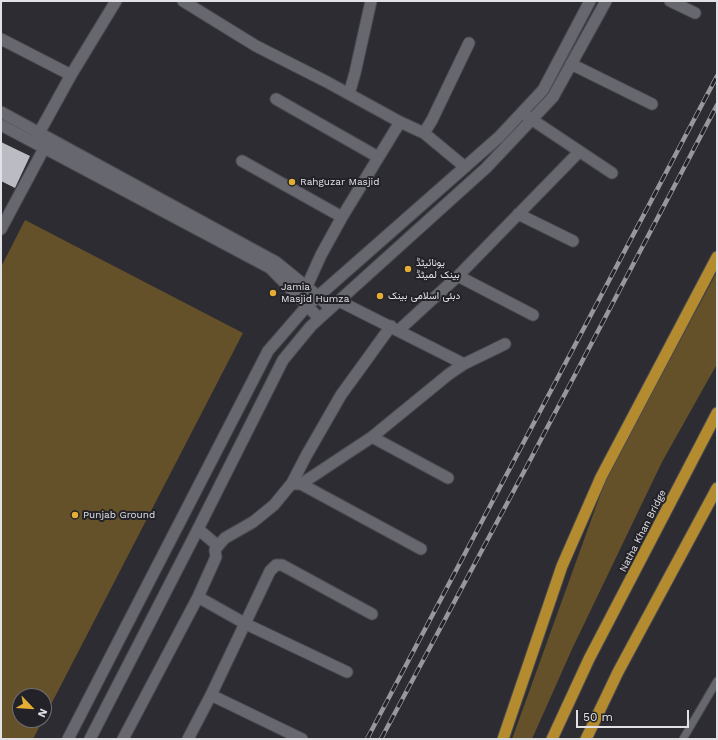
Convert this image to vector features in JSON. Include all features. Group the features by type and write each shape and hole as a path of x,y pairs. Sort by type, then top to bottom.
{"highway":[{"path":"503,739 562,566 601,477 717,256"},
{"name":"Natha Khan Bridge","path":"552,739 589,659 717,413"},
{"path":"586,739 618,672 717,488"}],"street":[{"path":"39,133 71,75 116,1"},
{"path":"183,1 256,46 400,122 424,133 465,167"},
{"path":"348,94 355,73 371,1"},
{"path":"68,739 268,351 307,306 499,137 522,113 543,90 590,1"},
{"path":"90,739 283,360 319,318 486,168 553,97 606,1"},
{"path":"670,1 695,13"},
{"path":"1,38 71,75"},
{"path":"424,133 432,120 469,43"},
{"path":"571,64 652,104"},
{"path":"276,99 378,157"},
{"path":"1,112 39,133 46,143 270,268 319,318"},
{"path":"522,113 612,174"},
{"path":"306,286 342,217 400,122"},
{"path":"1,125 46,143 276,262 318,296 330,308"},
{"path":"1,229 46,143"},
{"path":"297,484 306,456 341,395 395,328 458,276 579,152"},
{"path":"242,162 342,217"},
{"path":"518,214 573,241"},
{"path":"458,276 533,316"},
{"path":"339,301 464,364"},
{"path":"123,739 198,597 216,557 215,550 225,538 253,522 297,484 372,437 449,374 464,364 505,344"},
{"path":"372,437 448,478"},
{"path":"297,484 421,549"},
{"path":"198,529 218,546"},
{"path":"188,739 246,624 270,571 276,565 282,565 372,614"},
{"path":"198,597 246,624 347,672"},
{"path":"211,695 302,739"}],"lane":[{"path":"683,739 717,681"}],"shaded area":[{"name":"Punjab Ground","path":"25,220 243,333 52,703 52,688 12,688 12,728 39,728 33,739 1,739 1,267"},
{"path":"717,272 717,364 662,462 573,647 532,739 512,739 607,476"}],"building":[{"path":"1,142 30,156 15,188 1,181"}],"railway":[{"path":"367,739 717,76"},
{"path":"381,739 717,105"}],"place":[{"name":"Rahguzar Masjid","path":"292,182"},
{"name":"یونائیٹڈ بینک لمیٹڈ","path":"408,269"},
{"name":"Jamia Masjid Humza","path":"273,293"},
{"name":"دبئی اسلامی بینک","path":"380,296"},
{"name":"Punjab Ground","path":"75,515"}]}
